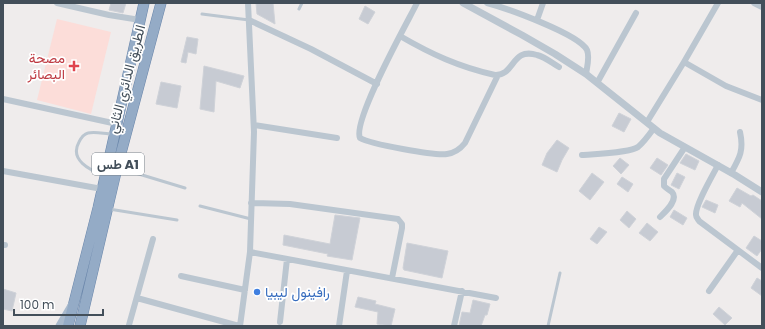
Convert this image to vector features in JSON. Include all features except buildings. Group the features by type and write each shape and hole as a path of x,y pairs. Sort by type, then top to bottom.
{"highway":[{"name":"الطريق الدائري الثاني","path":"68,326 102,189 144,3"},
{"path":"131,114 133,97 157,3"},
{"name":"الطريق الدائري الثاني","path":"80,326 117,168 161,3"}],"main road":[{"path":"60,326 74,301"}],"street":[{"path":"57,3 109,15 140,20"},
{"path":"137,298 240,326 250,252 254,125 248,3"},
{"path":"417,3 362,116 358,134 363,140 391,147 446,155 459,149 465,143 498,76 505,72 517,57 521,54 538,55 559,67"},
{"path":"463,3 522,35 586,74 654,128 762,192"},
{"path":"487,3 537,20 570,37 585,47 588,57 586,74"},
{"path":"537,20 543,3"},
{"path":"647,122 718,3"},
{"path":"754,3 762,7"},
{"path":"597,83 636,13"},
{"path":"249,20 311,49 377,84"},
{"path":"400,36 451,63 479,72 498,76"},
{"path":"684,62 726,86 762,100"},
{"path":"3,100 116,129"},
{"path":"254,125 337,138"},
{"path":"582,155 635,149 654,128"},
{"path":"731,173 742,150 740,132"},
{"path":"660,218 672,203 674,198 672,192 664,186 664,179 685,147"},
{"path":"718,166 701,198 696,215 699,221 762,268"},
{"path":"3,171 102,189"},
{"path":"252,203 290,204 398,219 402,224 402,228 392,278"},
{"path":"129,326 153,238"},
{"path":"708,290 738,250"},
{"path":"250,252 496,298"},
{"path":"280,322 287,259"},
{"path":"339,326 347,271"},
{"path":"181,276 245,290"},
{"path":"454,326 462,291"}],"lane":[{"path":"300,9 302,3"},
{"path":"202,14 249,20"},
{"path":"105,176 93,171 79,160 76,152 77,145 81,138 88,133 116,129"},
{"path":"117,168 185,188"},
{"path":"200,206 251,219"},
{"path":"107,208 177,220"},
{"path":"548,326 560,273"}],"shaded area":[{"name":"مصحة البصائر","path":"57,19 111,32 91,114 37,100"}],"place":[{"name":"مصحة البصائر","path":"74,66"},
{"name":"رافينول ليبيا","path":"257,292"}]}
